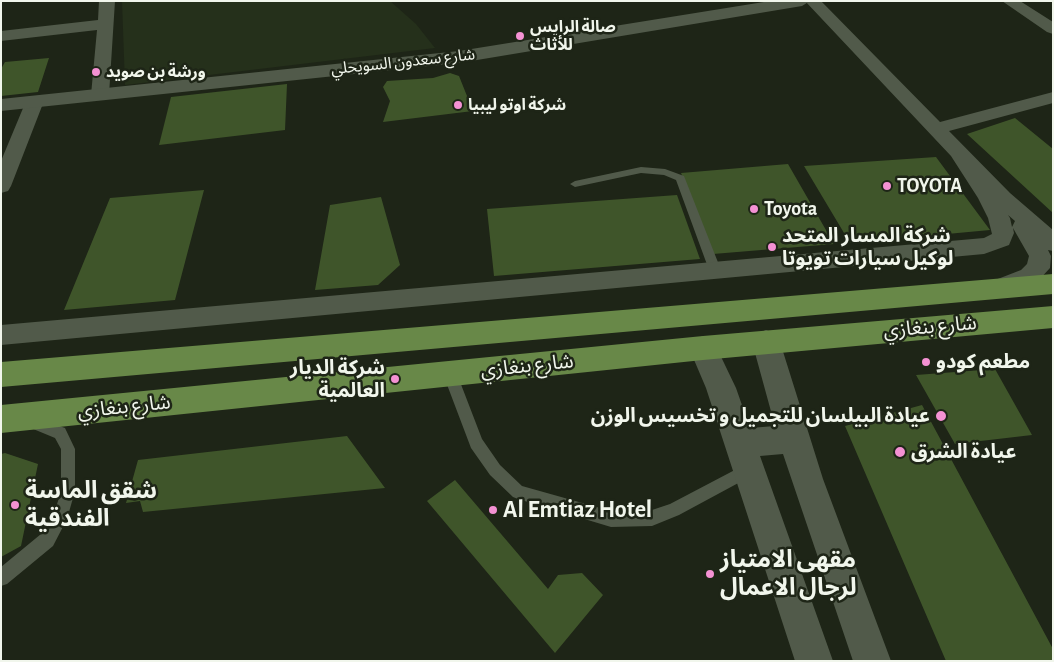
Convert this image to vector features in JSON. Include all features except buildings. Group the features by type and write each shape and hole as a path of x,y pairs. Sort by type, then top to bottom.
{"main road":[{"name":"شارع سعدون السويحلي","path":"1,105 460,57 802,1"},
{"name":"شارع بنغازي","path":"1,375 1053,284"},
{"name":"شارع بنغازي","path":"9,418 703,348 1053,317"},
{"path":"766,342 776,381 807,479 872,661"},
{"path":"703,348 722,388 814,661"},
{"path":"746,456 794,438"}],"street":[{"path":"100,94 107,1"},
{"path":"812,1 1003,198 1053,243"},
{"path":"1009,1 1053,30"},
{"path":"1,36 106,24"},
{"path":"936,129 1053,97"},
{"path":"1,186 35,101"},
{"path":"1,335 984,246 994,243 1000,239 1003,233 999,218 988,196 954,146"},
{"path":"998,289 1029,276 1038,268 1040,256 1031,237 1003,198"}],"lane":[{"path":"575,184 641,170 665,172 680,178 715,270"},
{"path":"450,374 476,443 495,470 518,492 611,519 652,518 674,510 746,456"},
{"path":"1,578 47,540 62,514 68,491 68,449 60,433 9,418"}],"shaded area":[{"path":"122,1 390,1 416,24 435,48 125,85"}],"place":[{"name":"صالة الرايس للأثاث","path":"520,36"},
{"name":"ورشة بن صويد","path":"96,72"},
{"name":"شركة اوتو ليبيا","path":"458,105"},
{"name":"TOYOTA","path":"887,186"},
{"name":"Toyota","path":"754,209"},
{"name":"شركة المسار المتحد لوكيل سيارات تويوتا","path":"772,247"},
{"name":"مطعم كودو","path":"926,362"},
{"name":"شركة الديار العالمية","path":"395,379"},
{"name":"عيادة البيلسان للتجميل و تخسيس الوزن","path":"941,416"},
{"name":"عيادة الشرق","path":"900,452"},
{"name":"شقق الماسة الفندقية","path":"15,505"},
{"name":"Al Emtiaz Hotel","path":"493,510"},
{"name":"مقهى الامتياز لرجال الاعمال","path":"710,574"}]}
